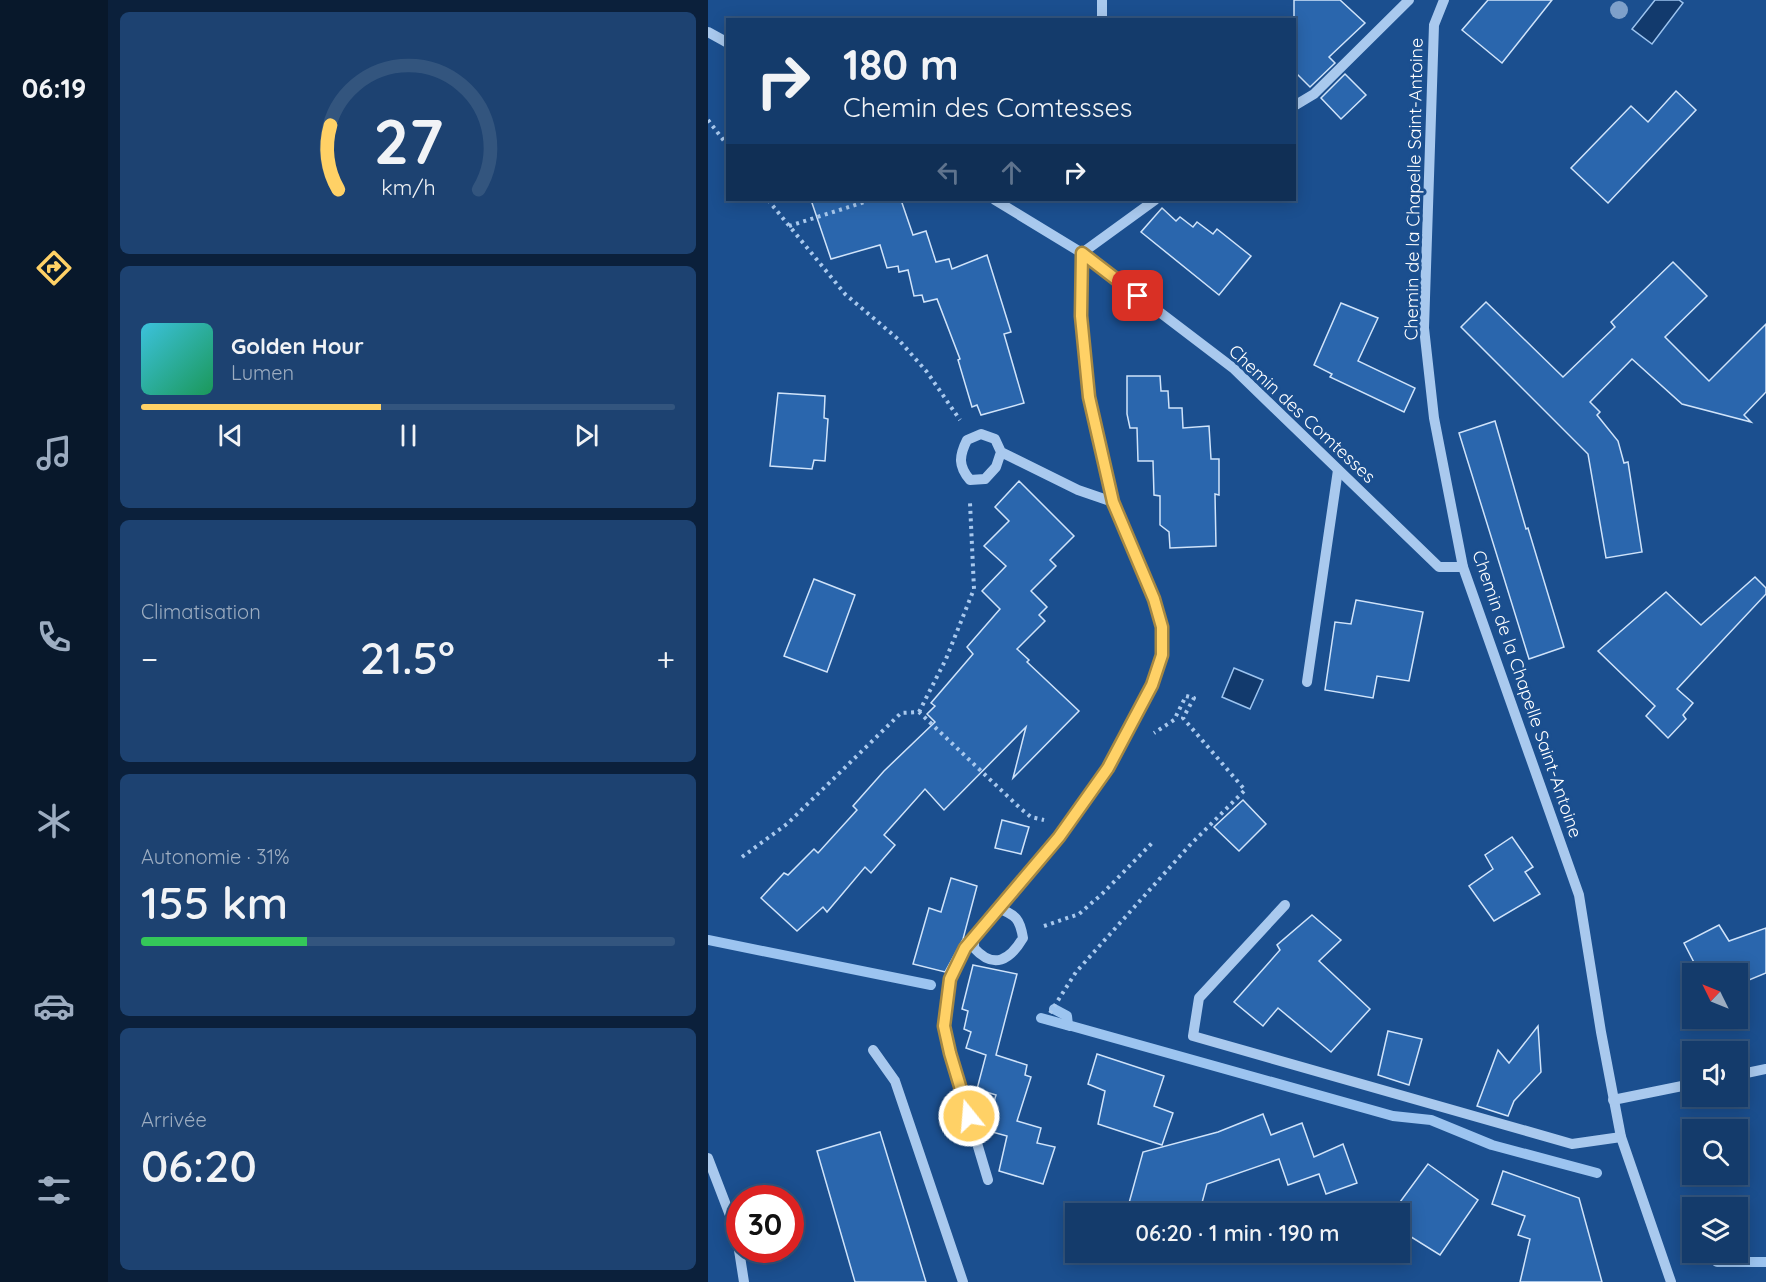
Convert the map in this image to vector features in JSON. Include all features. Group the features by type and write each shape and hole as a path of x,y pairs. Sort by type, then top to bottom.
{"street":[{"path":"1102,0 1102,18"},
{"path":"1296,105 1314,94 1409,0"},
{"name":"Chemin de la Chapelle Saint-Antoine","path":"1444,0 1434,25 1424,328 1434,418 1463,567 1580,895 1621,1137 1671,1282"},
{"path":"708,32 726,42"},
{"name":"Chemin des Comtesses","path":"997,201 1082,253 1233,368 1438,567 1463,567"},
{"path":"988,1179 944,1026 950,979 965,948 1064,830 1108,768 1152,685 1162,655 1162,627 1154,599 1113,502 1089,397 1081,316 1082,253 1154,201"},
{"path":"1001,452 996,467 985,479 970,480 962,470 960,452 967,440 981,434 995,439 1001,452 1078,490 1113,502"},
{"path":"1307,681 1338,470"},
{"path":"1285,905 1199,998 1193,1036 1572,1144 1621,1137"},
{"path":"974,937 974,948 981,955 992,960 1003,960 1015,953 1023,938 1020,922 1011,913 999,908"},
{"path":"873,1050 895,1081 963,1282"},
{"path":"1748,1073 1766,1069"},
{"path":"1613,1100 1682,1086"},
{"path":"708,1158 736,1231 744,1282"}],"path":[{"path":"708,120 726,143"},
{"path":"769,201 845,294 898,339 927,372 953,407 970,439"},
{"path":"789,226 868,201"},
{"path":"919,712 946,659 974,589 970,480"},
{"path":"1050,1013 1076,972 1189,846 1245,790 1183,718 1194,698 1186,696 1181,708"},
{"path":"742,857 787,824 902,713 919,712 1031,817 1044,820 1064,830"},
{"path":"1022,928 1046,926 1079,914 1154,841"}],"water":[{"path":"1655,0 1679,0 1683,3 1652,44 1632,29"},
{"path":"1234,668 1263,680 1250,709 1222,697"}],"building":[{"path":"1294,0 1340,0 1365,23 1329,57 1335,63 1310,87 1296,73 1296,18 1294,18"},
{"path":"1488,0 1552,0 1502,63 1462,30"},
{"path":"1345,74 1366,95 1341,119 1321,98"},
{"path":"1676,91 1696,110 1608,203 1571,168 1631,106 1648,122"},
{"path":"811,201 901,201 913,235 926,231 936,262 949,259 952,269 987,255 1011,332 1004,334 1024,403 981,415 977,405 972,407 958,360 960,359 937,299 924,302 922,295 914,296 908,270 899,272 898,266 887,268 880,245 831,259"},
{"path":"1162,208 1176,221 1180,217 1193,227 1197,222 1213,234 1217,229 1251,256 1219,295 1141,232"},
{"path":"1673,262 1707,296 1665,337 1709,381 1766,324 1766,392 1744,415 1751,422 1682,404 1632,359 1590,402 1600,412 1597,415 1618,441 1624,463 1628,462 1642,552 1606,558 1588,454 1461,327 1486,302 1563,377 1615,327 1611,322"},
{"path":"1341,303 1378,318 1358,361 1415,388 1404,412 1330,377 1332,374 1314,365"},
{"path":"1127,376 1160,376 1161,391 1168,391 1169,408 1182,408 1183,428 1209,426 1211,459 1219,459 1219,495 1215,494 1216,546 1170,548 1169,532 1160,525 1160,496 1154,495 1153,461 1138,461 1137,428 1130,428 1127,414"},
{"path":"778,393 825,396 824,418 828,419 825,461 814,460 812,469 770,466"},
{"path":"1495,421 1526,529 1528,528 1564,647 1529,659 1459,433"},
{"path":"1019,481 1074,536 1050,560 1056,566 1031,591 1047,607 1039,615 1045,621 1017,649 1029,660 1027,662 1079,711 1013,778 1026,727 944,810 925,789 884,835 895,845 871,873 865,867 827,912 823,907 797,931 761,898 784,873 788,875 814,849 818,853 857,810 853,806 884,771 935,722 927,714 935,706 931,703 973,654 967,647 1000,609 982,591 1006,566 984,546 1009,521 995,507"},
{"path":"1755,577 1766,588 1766,594 1677,689 1693,703 1683,715 1686,719 1668,738 1646,716 1655,706 1598,651 1666,592 1701,625"},
{"path":"814,579 855,595 827,672 784,656"},
{"path":"1356,600 1423,612 1409,681 1377,676 1373,698 1325,690 1335,622 1351,624"},
{"path":"1243,800 1266,824 1239,851 1214,827"},
{"path":"1002,820 1029,827 1021,854 995,848"},
{"path":"1512,837 1533,867 1525,872 1540,894 1494,921 1469,886 1493,869 1485,855"},
{"path":"951,878 977,886 963,939 945,972 913,964 929,908 941,912"},
{"path":"1312,915 1341,940 1319,961 1370,1009 1331,1052 1278,1008 1263,1026 1234,1002 1280,950 1277,945"},
{"path":"1719,925 1729,941 1766,928 1766,973 1748,980 1748,963 1694,963 1684,943"},
{"path":"973,965 1017,974 996,1055 1027,1065 1025,1075 1031,1077 1017,1121 1041,1128 1037,1143 1055,1147 1043,1184 999,1171 1007,1136 985,1130 996,1095 977,1089 986,1055 966,1048 971,1032 964,1029 968,1011 962,1009"},
{"path":"1538,1026 1541,1072 1514,1101 1508,1116 1477,1106 1498,1050 1509,1063"},
{"path":"1388,1031 1422,1039 1409,1085 1378,1075"},
{"path":"1097,1054 1164,1076 1154,1106 1173,1113 1162,1145 1098,1124 1105,1091 1088,1084"},
{"path":"1263,1114 1271,1135 1302,1123 1314,1157 1343,1144 1357,1183 1326,1194 1319,1174 1288,1185 1279,1159 1207,1184 1202,1203 1129,1203 1143,1152 1218,1132"},
{"path":"880,1132 926,1282 855,1282 817,1151"},
{"path":"1428,1164 1478,1200 1440,1255 1410,1236 1410,1203 1400,1202"},
{"path":"1503,1171 1579,1198 1602,1282 1520,1282 1530,1239 1518,1235 1525,1216 1492,1204"}],"waterway":[{"path":"708,940 931,985"},
{"path":"1054,1009 1067,1016 1068,1025 1393,1116 1431,1120 1492,1145 1597,1173"},
{"path":"1041,1018 1070,1026"},
{"path":"1748,1262 1766,1262"}],"route":[{"path":"969,1116 944,1026 950,979 965,948 1059,837 1108,768 1152,685 1162,655 1162,627 1154,599 1113,502 1089,397 1081,316 1082,253 1138,296"}]}
